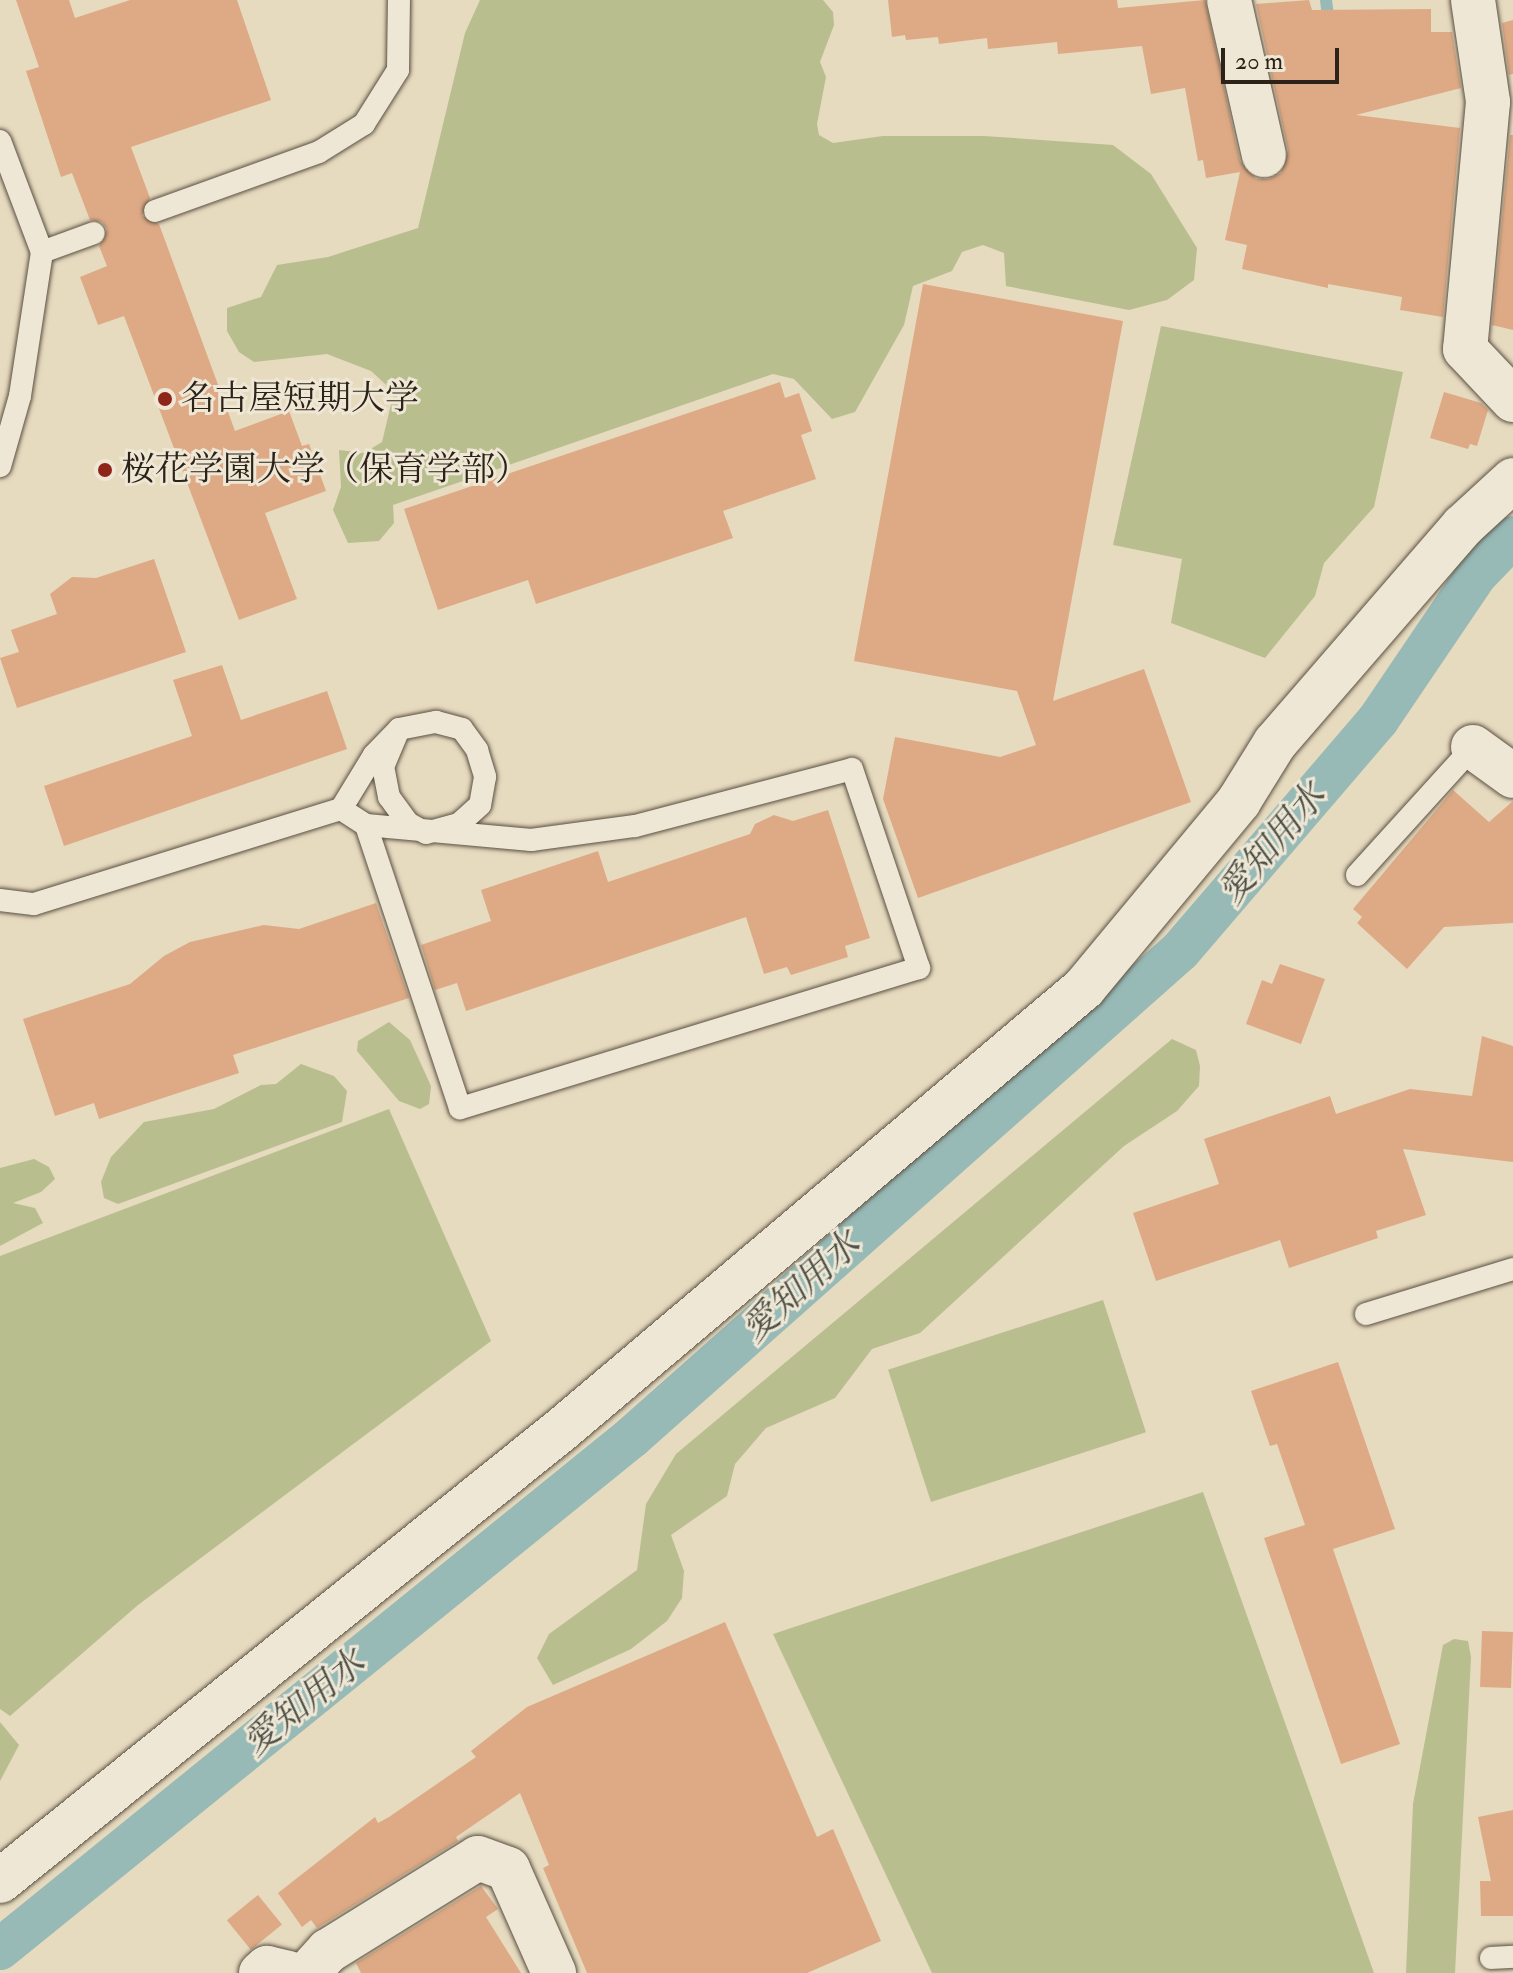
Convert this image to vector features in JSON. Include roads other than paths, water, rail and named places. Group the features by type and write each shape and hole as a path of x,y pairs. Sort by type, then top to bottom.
{"street":[{"path":"1229,0 1264,155"},
{"path":"1473,0 1488,102 1465,349 1513,400"},
{"path":"0,1881 561,1430 1084,988 1239,801 1275,743 1463,526 1513,480"},
{"path":"1473,747 1513,776"},
{"path":"308,1973 328,1951 478,1858 508,1869 554,1973"},
{"path":"261,1973 267,1968 288,1973"}],"lane":[{"path":"155,211 319,152 364,124 398,70 399,0"},
{"path":"0,141 42,252 20,396 0,466"},
{"path":"42,252 94,233"},
{"path":"0,900 34,904 341,809 374,755 399,729 436,722 462,729 477,750 485,777 480,805 459,824 426,833 408,823 389,797 383,767 399,729"},
{"path":"1357,875 1473,747"},
{"path":"341,809 366,825 426,833 531,840 635,826 852,769 919,968 460,1108 366,825"},
{"path":"1366,1314 1513,1269"}],"waterway":[{"path":"1326,0 1329,24"},
{"name":"愛知用水","path":"0,1949 632,1437 1180,951 1378,720 1476,575 1513,537"}],"place":[{"name":"名古屋短期大学","path":"165,399"},
{"name":"桜花学園大学（保育学部）","path":"105,470"}]}
